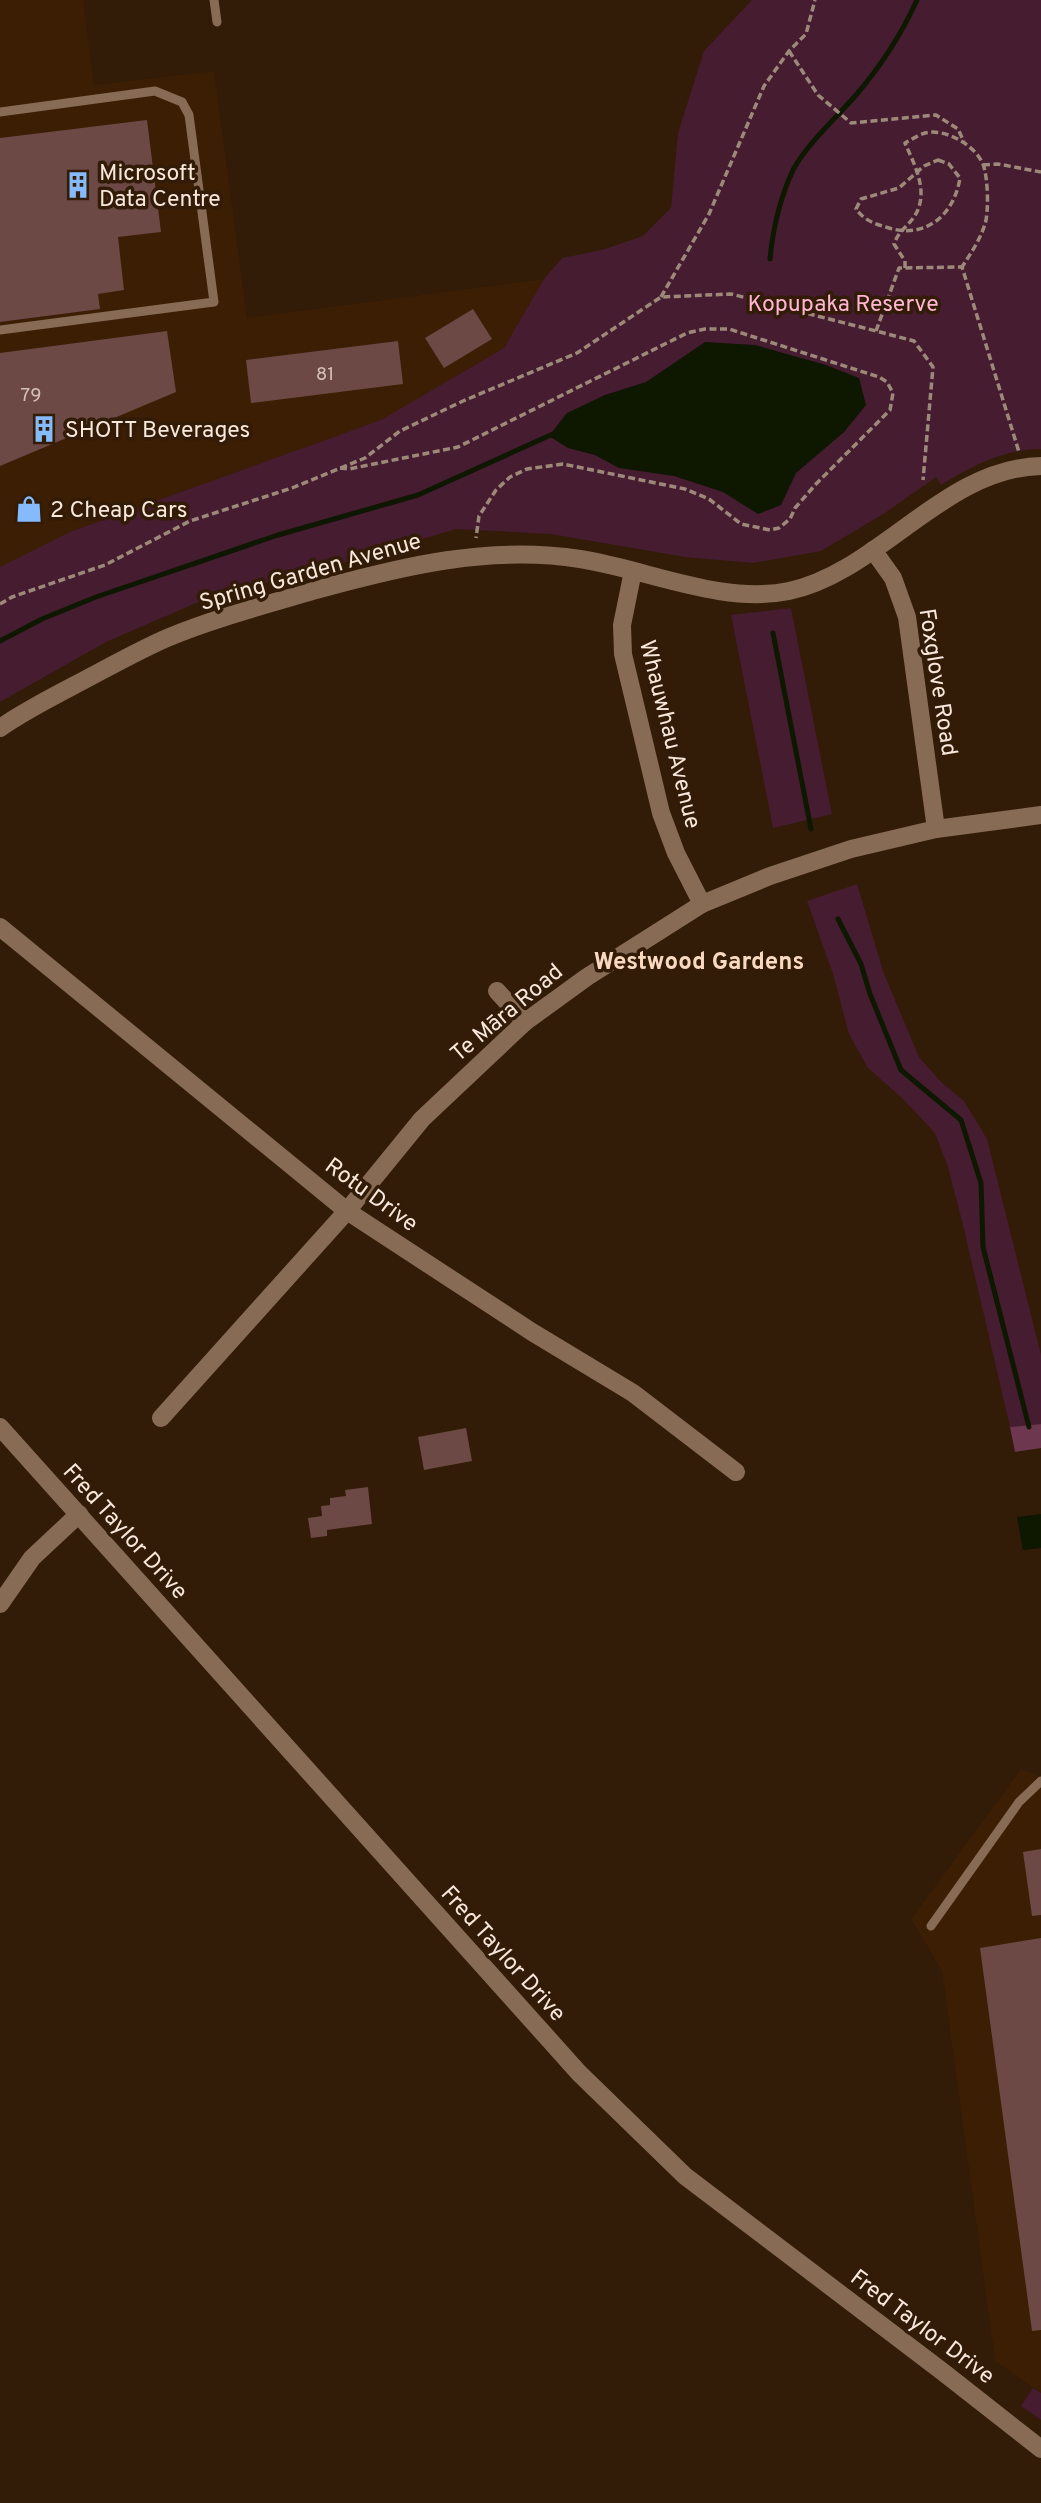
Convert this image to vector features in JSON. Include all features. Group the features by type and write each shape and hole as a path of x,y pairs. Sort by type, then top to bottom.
{"street":[{"name":"Spring Garden Avenue","path":"0,728 90,677 168,638 270,603 436,560 524,555 580,559 740,593 789,591 823,579 873,550 946,499 982,480 1022,467 1041,467"},
{"name":"Foxglove Road","path":"873,550 893,578 907,617 936,829"},
{"name":"Whauwhau Avenue","path":"633,570 622,625 623,654 661,813 676,853 702,904"},
{"name":"Te Māra Road","path":"161,1418 347,1211 422,1119 524,1022 587,977 702,904 770,876 851,849 936,829 1041,815"},
{"name":"Rotu Drive","path":"0,927 347,1211 532,1332 633,1393 736,1472"},
{"path":"497,991 524,1022"},
{"name":"Fred Taylor Drive","path":"0,1427 579,2073 685,2176 1040,2446"},
{"path":"0,1604 32,1558 79,1514"}],"lane":[{"path":"214,0 217,22"},
{"path":"0,112 155,91 182,102 189,115 214,302 0,330"},
{"path":"931,1926 1019,1802 1041,1781"}],"path":[{"path":"0,604 12,597 105,565 190,521 292,488 365,458 400,431 577,353 662,297 709,214 764,86 789,51 806,34 815,0"},
{"path":"789,51 820,97 851,123 936,115 958,129 965,144"},
{"path":"905,268 905,261 894,244 900,232 913,219 921,200 917,172 905,143 924,133 938,132 972,148 983,165 987,198 986,222 976,247 962,267"},
{"path":"943,161 955,169 960,178 958,190 939,221 918,231 900,232 869,222 856,209 861,199 899,188 931,163 943,161"},
{"path":"983,165 998,164 1041,172"},
{"path":"876,331 899,268 962,267"},
{"path":"962,267 1020,456"},
{"path":"662,297 731,294 914,341 933,368 923,480"},
{"path":"340,468 349,469 458,447 687,333 705,329 729,329 879,377 887,382 893,393 890,410 816,484 795,508 790,519 779,528 770,530 741,524 709,499 685,489 563,464 527,469 510,477 496,490 479,516 476,540"}],"shaded area":[{"path":"0,0 83,0 94,85 214,71 247,318 544,279 504,348 382,420 70,532 0,567"},
{"path":"705,342 755,345 826,365 859,378 866,405 844,432 796,473 781,505 758,514 723,492 674,476 619,468 595,455 568,448 549,436 567,413 605,395 646,382"},
{"path":"1041,1424 1041,1448 1015,1452 1010,1427"},
{"path":"1041,1514 1041,1548 1023,1550 1017,1517"},
{"path":"1021,1769 1041,1777 1041,2393 995,2361 942,1971 911,1919"}],"green space":[{"name":"Kopupaka Reserve","path":"752,0 1041,0 1041,449 1002,455 941,485 936,477 885,513 821,551 753,563 685,557 551,534 456,529 342,563 210,597 106,642 0,702 0,567 70,532 381,420 504,348 544,279 562,258 602,250 643,236 671,208 678,133 704,51"},
{"path":"791,608 832,814 773,828 731,615"},
{"path":"857,884 884,974 919,1057 942,1083 964,1101 987,1139 1041,1355 1041,1424 1010,1427 963,1225 948,1167 935,1133 903,1099 868,1068 849,1034 833,974 807,901"},
{"path":"1033,2388 1041,2393 1041,2420 1021,2406"}],"building":[{"name":"Microsoft Data Centre","path":"147,120 161,232 118,237 124,290 98,294 100,309 0,322 0,138"},
{"path":"473,309 492,339 444,368 425,338"},
{"name":"SHOTT Beverages","path":"167,331 176,392 0,466 0,353"},
{"path":"398,341 403,384 251,403 246,360"},
{"path":"466,1428 472,1461 424,1470 418,1437"},
{"path":"368,1487 372,1524 327,1530 327,1536 311,1538 308,1518 322,1516 321,1506 330,1505 330,1498 346,1496 345,1490"},
{"path":"1041,1849 1041,1915 1032,1916 1023,1852"},
{"path":"1041,1938 1041,2330 1032,2331 980,1948"}],"waterway":[{"path":"770,259 778,213 793,170 814,141 874,73 917,0"},
{"path":"0,641 42,619 96,597 278,535 418,495 553,434"},
{"path":"773,633 811,829"},
{"path":"838,919 861,964 870,994 901,1070 961,1120 981,1183 983,1247 1029,1427"}],"place":[{"name":"Microsoft Data Centre","path":"78,185"},
{"name":"SHOTT Beverages","path":"44,429"},
{"name":"2 Cheap Cars","path":"29,509"}],"district":[{"name":"Westwood Gardens","path":"699,961"}]}
